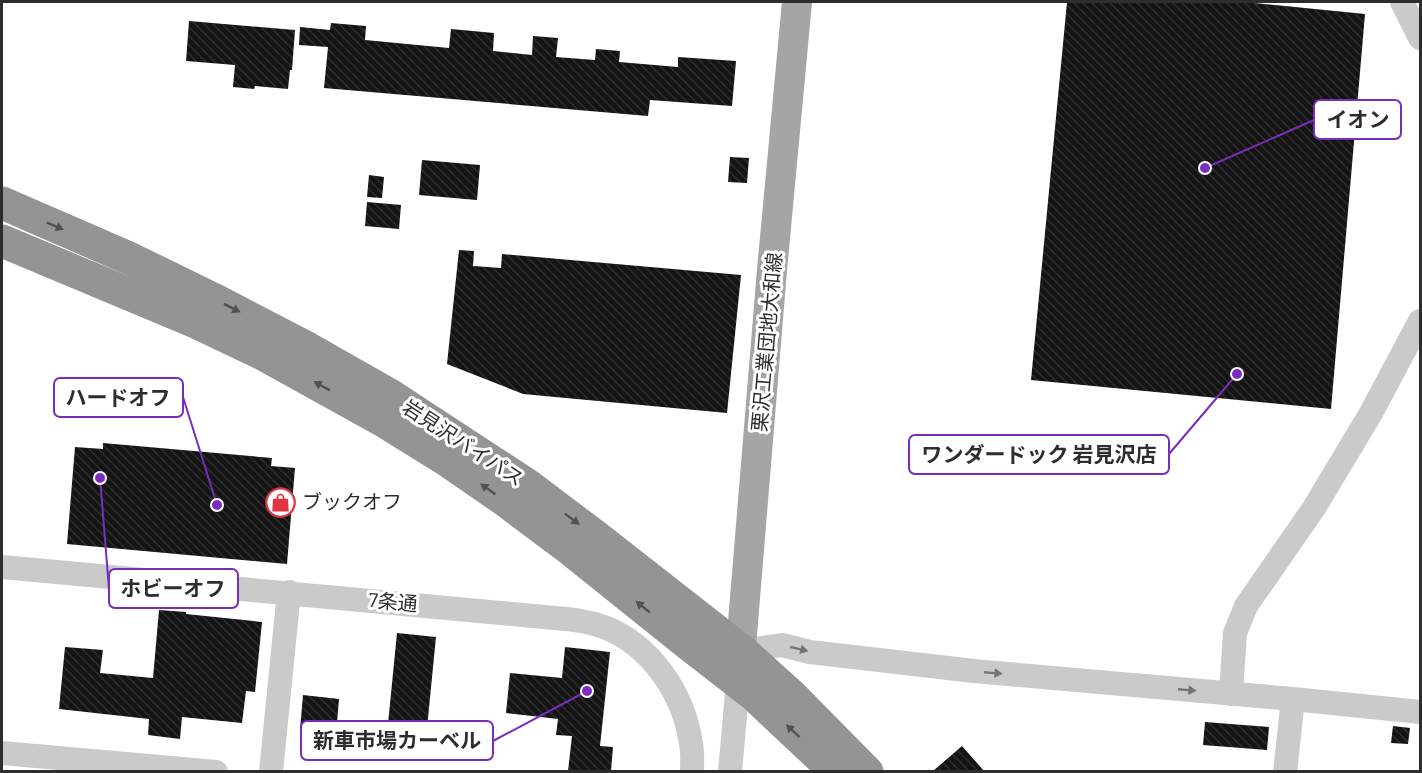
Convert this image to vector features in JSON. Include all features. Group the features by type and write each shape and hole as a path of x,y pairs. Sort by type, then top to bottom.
{"highway":[{"name":"岩見沢バイパス","path":"2,202 131,259 309,349 390,395 526,484 631,563 740,667 754,695 836,771"},
{"name":"岩見沢バイパス","path":"2,241 198,323 272,359 382,420 445,459 514,507 687,643 740,667 792,696 867,771"}],"main road":[{"name":"栗沢工業団地大和線","path":"740,667 772,270 797,2"}],"street":[{"path":"1402,2 1420,39"},
{"path":"1231,694 1235,633 1246,606 1314,508 1371,413 1420,321"},
{"name":"7条通","path":"2,567 569,619 602,626 617,633 646,653 671,687 680,705 687,728 691,744 692,771"},
{"path":"272,771 289,592"},
{"path":"730,771 740,667 782,645 810,652 974,671 1420,712"},
{"path":"1285,771 1293,699"},
{"path":"2,753 147,769 216,771"}],"building":[{"path":"1067,2 1244,2 1365,14 1331,409 1031,380"},
{"path":"189,21 295,30 288,89 233,87 235,65 186,61"},
{"path":"331,23 366,26 365,40 449,48 451,29 494,33 493,51 532,55 533,36 558,38 556,57 595,60 596,49 620,51 619,62 678,67 678,57 736,61 732,106 650,100 648,116 324,88 328,47 299,45 300,27 330,30"},
{"path":"730,157 749,158 747,183 728,182"},
{"path":"422,160 480,165 477,200 419,195"},
{"path":"369,175 384,177 382,198 367,197"},
{"path":"367,202 401,205 399,229 365,226"},
{"path":"459,250 474,251 473,266 501,268 502,254 741,275 727,413 523,394 447,364"},
{"path":"103,443 272,458 271,466 295,468 287,564 67,544 75,447 103,449"},
{"path":"159,610 262,622 255,692 246,691 242,723 182,717 180,739 148,735 149,719 59,709 65,647 103,650 100,673 153,678"},
{"path":"397,633 436,637 426,738 387,734"},
{"path":"565,647 610,652 600,746 613,747 611,771 568,771 572,736 556,735 558,719 506,713 510,673 562,678"},
{"path":"303,695 339,699 336,734 300,730"},
{"path":"1205,722 1269,727 1267,750 1203,745"},
{"path":"1393,726 1410,728 1408,744 1391,743"},
{"path":"962,746 984,771 933,771"}],"place":[{"name":"イオン","path":"1205,168"},
{"name":"ワンダードック 岩見沢店","path":"1237,374"},
{"name":"ホビーオフ","path":"100,478"},
{"name":"ブックオフ","path":"281,502"},
{"name":"ハードオフ","path":"217,505"},
{"name":"新車市場カーベル","path":"587,691"}]}
